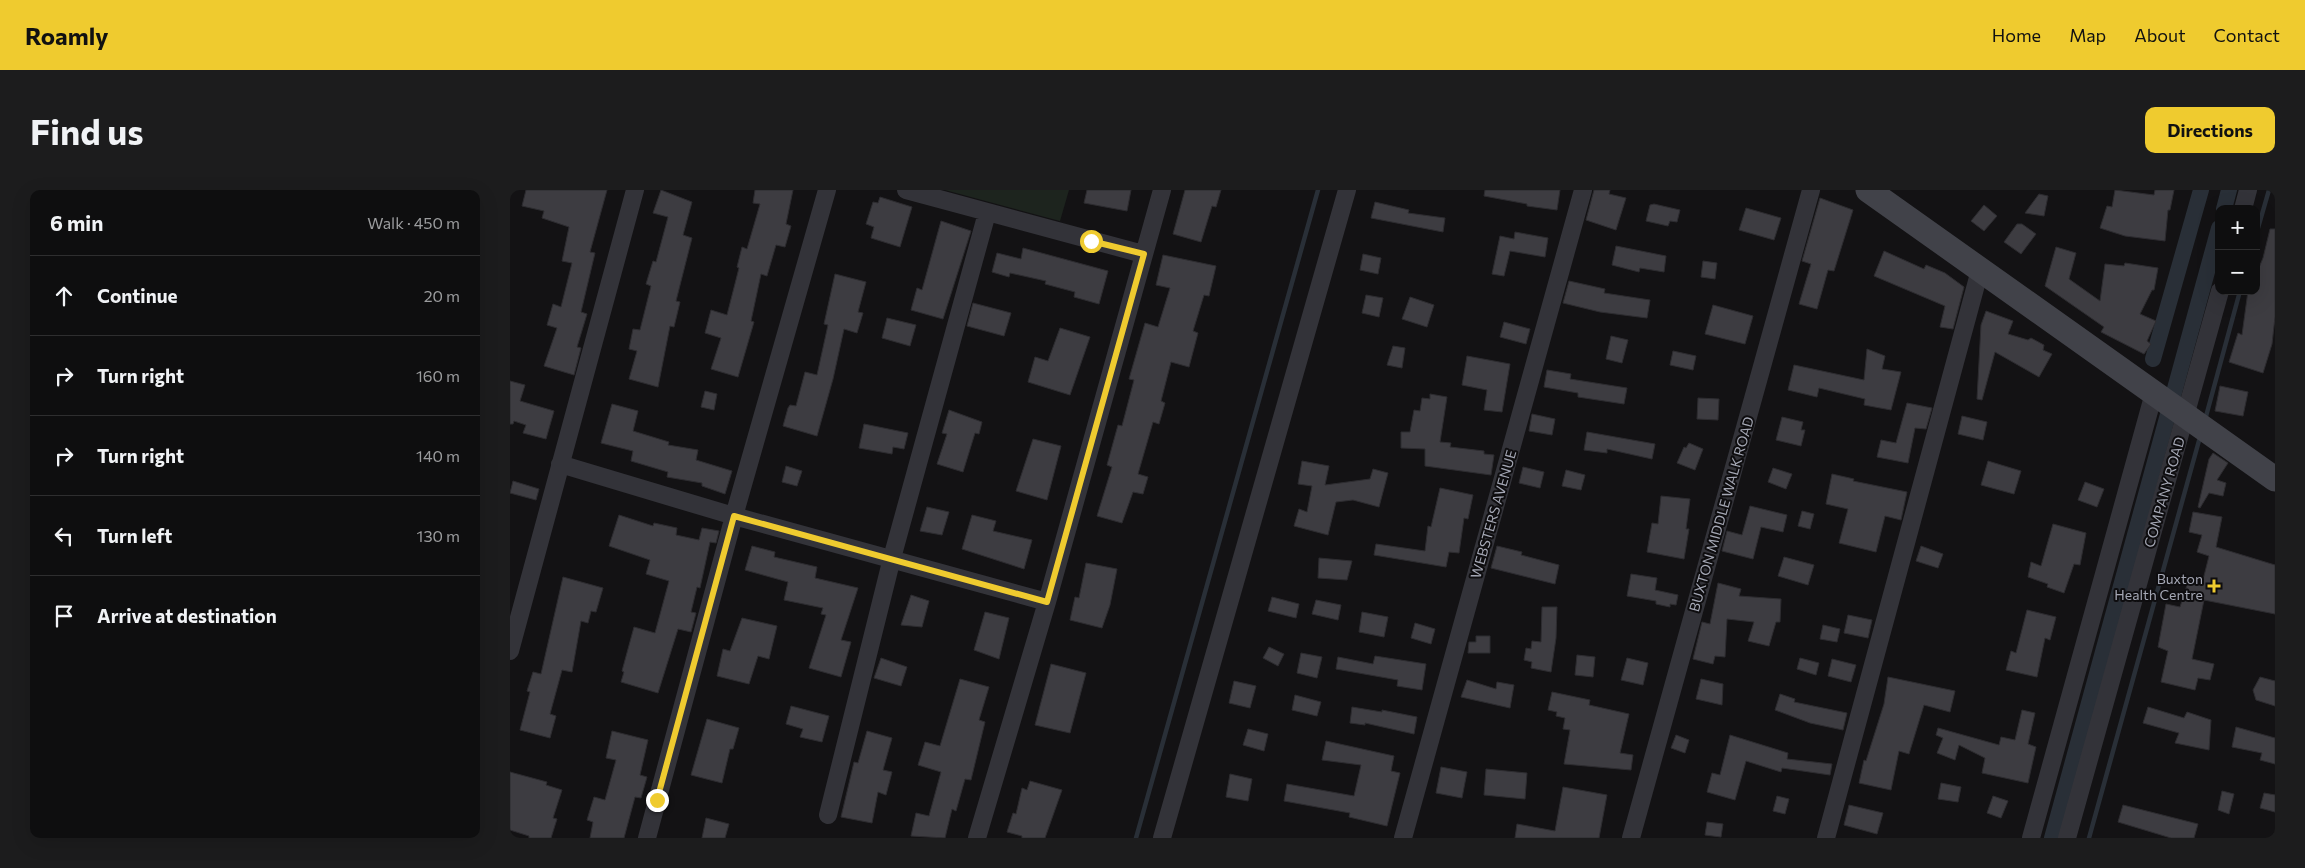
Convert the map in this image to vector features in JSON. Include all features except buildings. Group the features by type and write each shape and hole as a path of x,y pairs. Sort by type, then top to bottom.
{"main road":[{"path":"1868,190 2275,480"}],"street":[{"path":"510,651 635,190"},
{"path":"647,838 734,516 827,190"},
{"path":"906,190 1144,254"},
{"path":"977,838 1047,602 1162,190"},
{"path":"1162,838 1347,190"},
{"name":"WEBSTERS AVENUE","path":"1404,838 1583,190"},
{"name":"BUXTON MIDDLE WALK ROAD","path":"1631,838 1811,190"},
{"path":"2244,205 2248,190"},
{"path":"828,815 892,558 987,213"},
{"path":"1826,838 1980,270"},
{"name":"COMPANY ROAD","path":"2067,838 2170,404 2218,295"},
{"path":"2031,838 2170,404"},
{"path":"560,464 734,516 1047,602"}],"shaded area":[{"path":"945,190 1069,190 1060,221"}],"waterway":[{"path":"1136,838 1318,190"},
{"path":"2153,359 2201,190"},
{"path":"2225,205 2229,190"},
{"path":"2260,221 2269,190"},
{"path":"2052,838 2215,243"},
{"path":"2205,420 2239,295"},
{"path":"2089,838 2200,437"}],"place":[{"name":"Buxton Health Centre","path":"2214,586"}],"route":[{"path":"657,800 734,516 1047,602 1144,254 1091,241"}]}
